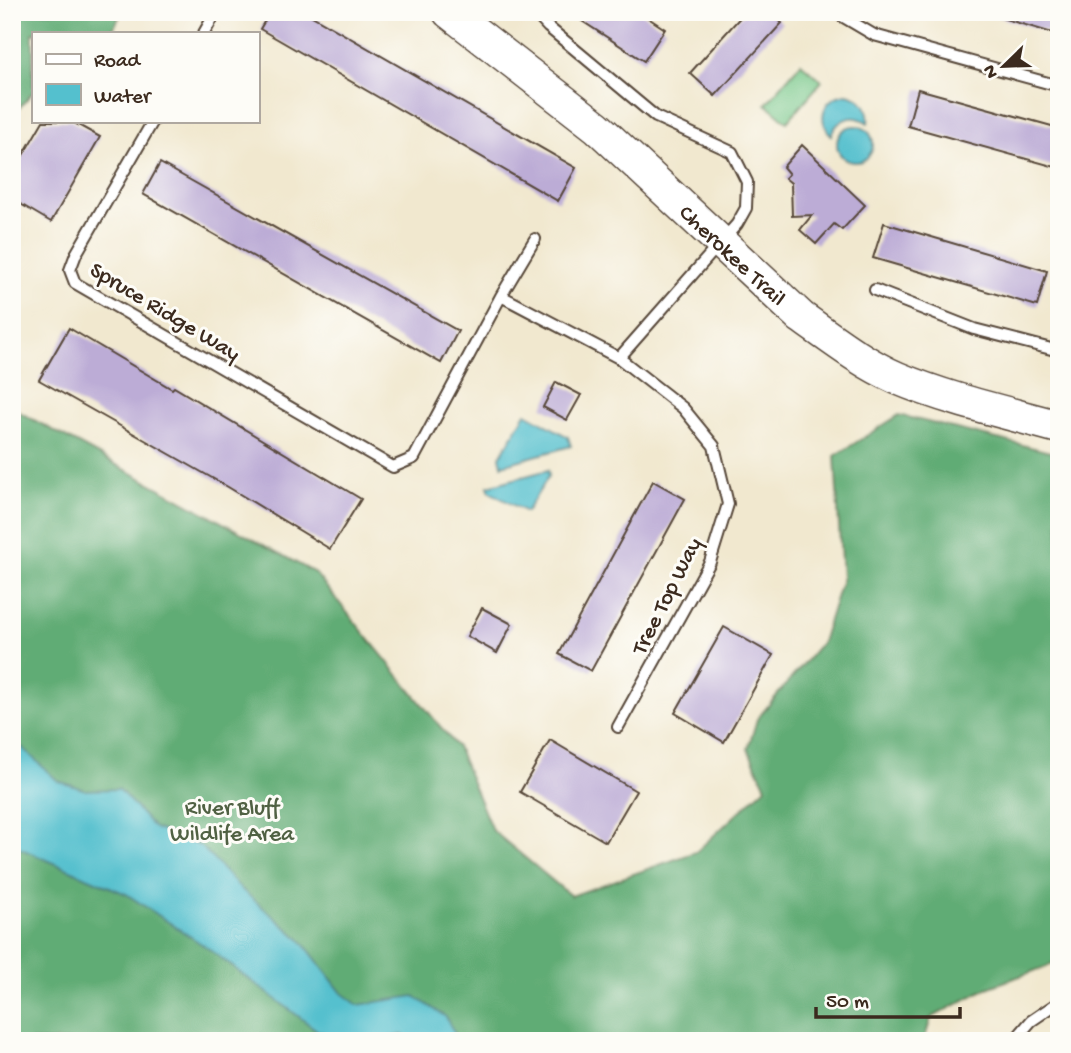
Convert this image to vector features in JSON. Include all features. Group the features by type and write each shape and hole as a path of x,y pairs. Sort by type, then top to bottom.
{"street":[{"name":"Cherokee Trail","path":"449,12 597,127 801,317 870,364 926,389 1059,427"}],"lane":[{"path":"534,12 548,27 656,117 732,152 747,182 746,208 737,224 620,358"},
{"path":"835,12 874,35 1059,86"},
{"path":"204,32 214,13"},
{"name":"Spruce Ridge Way","path":"152,122 76,254 70,270 75,283 393,467 414,458 501,296"},
{"path":"501,296 536,239"},
{"path":"875,290 974,329 1059,351"},
{"name":"Tree Top Way","path":"501,296 620,358 683,408 714,446 728,504 710,562 618,727"},
{"path":"1014,1041 1031,1021 1059,1002"}],"green space":[{"path":"12,12 122,12 112,32 32,32 32,93 12,116"},
{"path":"801,63 822,81 787,122 766,104"},
{"name":"River Bluff Wildlife Area","path":"12,408 315,573 457,747 492,830 571,896 696,852 766,787 748,749 757,719 822,642 842,579 835,456 899,415 1059,454 1059,962 987,988 931,1018 924,1041 12,1041"}],"water":[{"path":"847,94 864,104 868,123 857,118 846,119 831,135 824,122 825,109 833,99"},
{"path":"855,126 868,131 873,144 868,157 855,162 842,157 837,144 842,131"},
{"path":"526,413 568,437 571,446 502,465 500,457"},
{"path":"548,470 549,476 526,512 490,492 488,486"},
{"path":"12,738 58,781 86,790 119,789 154,828 201,846 240,888 301,940 342,993 358,1005 414,996 446,1017 457,1038 452,1041 424,1041 402,1035 374,1041 344,1041 318,1031 209,949 126,894 12,845"}],"building":[{"path":"270,12 305,12 576,168 558,201 260,29"},
{"path":"568,12 639,12 665,29 644,61"},
{"path":"745,12 770,12 782,23 715,96 690,73"},
{"path":"996,12 1059,12 1059,35 995,16"},
{"path":"918,89 1059,128 1059,168 908,126"},
{"path":"42,122 73,122 100,137 51,222 12,199 12,174"},
{"path":"802,145 865,205 842,230 834,224 816,244 800,230 812,215 792,216 791,183 785,178 789,174 783,167"},
{"path":"160,163 458,331 441,363 143,194"},
{"path":"884,223 1047,271 1037,306 873,258"},
{"path":"69,328 172,389 174,387 361,499 330,549 228,487 39,380"},
{"path":"556,382 581,395 567,420 543,407"},
{"path":"653,481 685,499 591,671 559,654"},
{"path":"482,608 512,624 497,653 467,636"},
{"path":"724,627 773,655 724,742 675,713"},
{"path":"550,740 636,791 606,842 520,792"}]}
